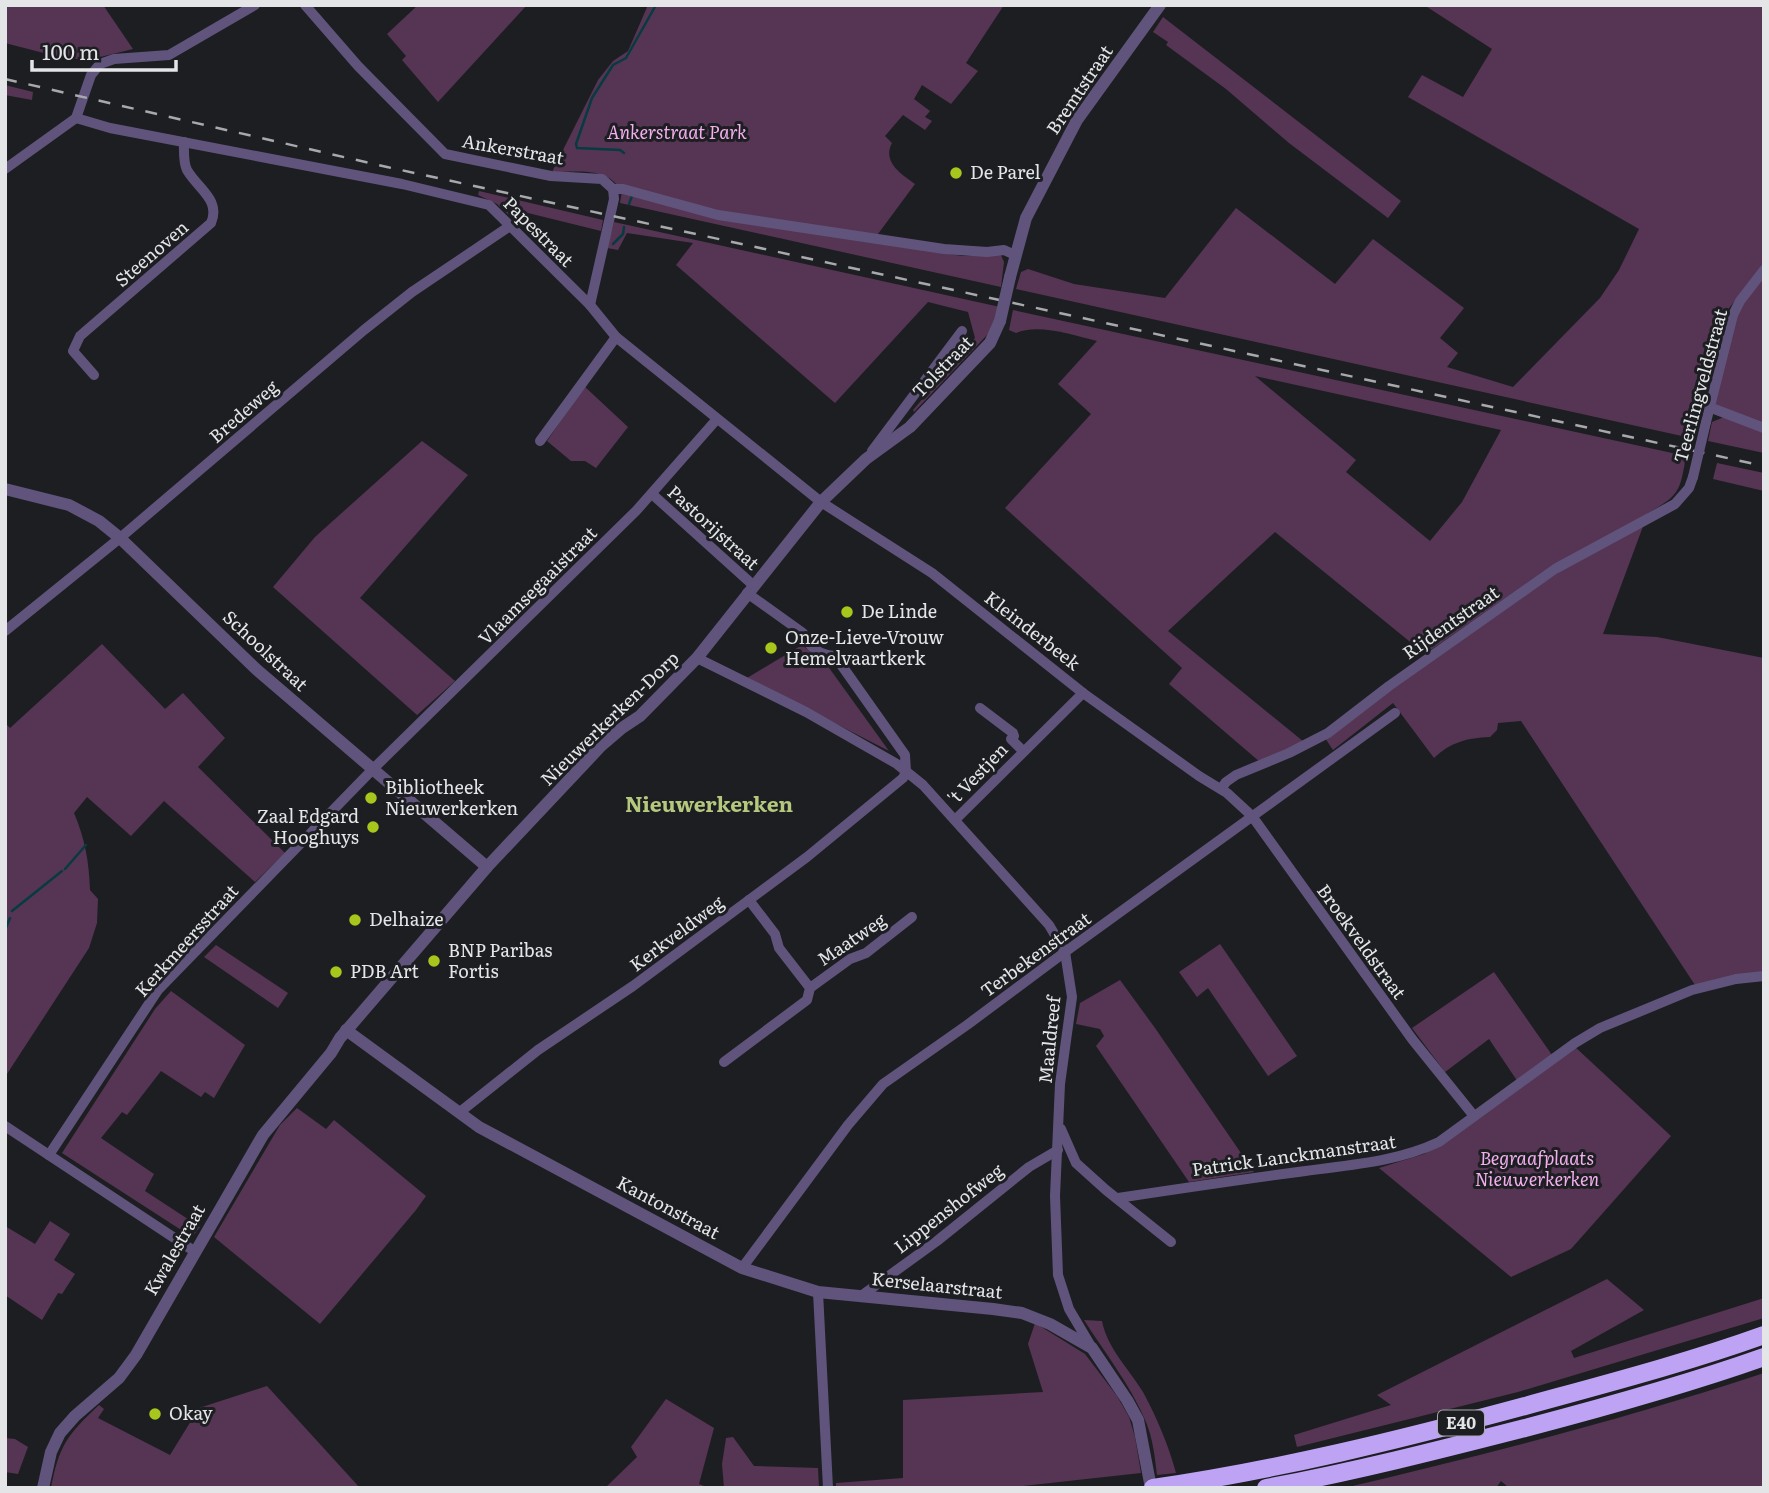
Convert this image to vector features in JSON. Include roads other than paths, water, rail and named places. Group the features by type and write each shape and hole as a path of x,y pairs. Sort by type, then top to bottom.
{"highway":[{"name":"E40","path":"1152,1488 1315,1458 1446,1427 1614,1382 1764,1335"},
{"name":"E40","path":"1266,1488 1453,1447 1613,1405 1764,1357"}],"street":[{"path":"5,169 76,118 91,75 100,64 114,59 169,55 255,5"},
{"name":"Ankerstraat","path":"305,5 358,66 445,153 551,176 602,178 613,189 623,189 718,215 944,249 987,252 1004,250 1015,256"},
{"name":"Bremtstraat","path":"1010,277 1026,218 1077,120 1160,5"},
{"name":"Papestraat","path":"76,118 110,128 402,184 489,205 590,305 616,337 821,502"},
{"name":"Steenoven","path":"94,376 73,351 80,336 211,223 215,214 213,203 187,169 184,142"},
{"path":"590,305 614,204 613,189"},
{"name":"Bredeweg","path":"5,631 120,538 364,330 412,292 510,226"},
{"name":"Teerlingveldstraat","path":"1693,477 1733,315 1740,301 1764,270"},
{"name":"Tolstraat","path":"750,589 821,502 866,459 910,426 990,343 1000,321 1010,277"},
{"name":"Tolstraat","path":"866,459 962,331"},
{"path":"540,440 616,337"},
{"path":"1709,407 1764,428"},
{"name":"Vlaamsegaaistraat","path":"373,769 652,494 717,419"},
{"name":"Rijdentstraat","path":"1221,789 1236,775 1328,733 1400,678 1555,569 1675,504 1689,488 1693,477"},
{"name":"Schoolstraat","path":"5,489 69,505 99,521 256,669 487,867"},
{"name":"Pastorijstraat","path":"652,494 750,589"},
{"name":"Kleinderbeek","path":"821,502 932,573 1083,693 1221,789"},
{"path":"750,589 803,633 807,643 824,656 835,656 901,748 907,759 906,772"},
{"name":"Nieuwerkerken-Dorp","path":"346,1030 487,867 601,746 640,716 697,658 750,589"},
{"name":"Maaldreef","path":"697,658 806,712 897,764 923,785 1049,925 1065,952 1072,997 1060,1084 1059,1125 1076,1163 1171,1242"},
{"name":"'t Vestjen","path":"955,820 1083,693"},
{"name":"'t Vestjen","path":"981,708 1013,733 1011,739 1023,751"},
{"name":"Terbekenstraat","path":"743,1268 848,1125 883,1084 1395,713"},
{"name":"Kerkmeersstraat","path":"49,1155 158,990 373,769"},
{"name":"Kerkveldweg","path":"460,1112 538,1050 633,986 831,839 903,778 906,772"},
{"name":"Broekveldstraat","path":"1221,789 1252,816 1412,1040 1474,1116"},
{"name":"Maatweg","path":"749,900 775,934 779,948 810,988"},
{"name":"Maatweg","path":"724,1062 807,1000 810,988 850,960 866,953 912,918"},
{"name":"Patrick Lanckmanstraat","path":"1118,1198 1395,1158 1439,1142 1575,1043 1613,1021 1692,990 1736,979 1764,976"},
{"name":"Kantonstraat","path":"346,1030 479,1127 743,1268 818,1292"},
{"name":"Kwalestraat","path":"43,1488 45,1473 60,1433 75,1416 119,1378 136,1355 263,1135 297,1096 346,1030"},
{"path":"1059,1125 1055,1196 1058,1275 1069,1309 1138,1420 1152,1488"},
{"path":"5,1126 194,1251"},
{"name":"Lippenshofweg","path":"861,1296 937,1241 1029,1167 1058,1150"},
{"path":"818,1292 828,1488"},
{"name":"Kerselaarstraat","path":"818,1292 1022,1313 1050,1324 1092,1348"},
{"path":"1050,1324 1063,1321 1069,1309"}],"waterway":[{"path":"624,153 620,150 577,148 576,144 592,98 613,65 626,58 656,5"},
{"path":"629,204 633,193"},
{"path":"613,244 623,234 624,227"},
{"path":"65,869 86,845"},
{"path":"12,911 62,871"},
{"path":"5,930 10,918"}],"railway":[{"path":"5,79 387,167 1764,466"}],"place":[{"name":"De Parel","path":"956,173"},
{"name":"De Linde","path":"847,612"},
{"name":"Onze-Lieve-Vrouw Hemelvaartkerk","path":"771,648"},
{"name":"Bibliotheek Nieuwerkerken","path":"371,798"},
{"name":"Zaal Edgard Hooghuys","path":"373,827"},
{"name":"Delhaize","path":"355,920"},
{"name":"BNP Paribas Fortis","path":"434,961"},
{"name":"PDB Art","path":"336,972"},
{"name":"Okay","path":"155,1414"}],"district":[{"name":"Nieuwerkerken","path":"709,805"}],"park label":[{"name":"Ankerstraat Park","path":"677,133"},
{"name":"Begraafplaats Nieuwerkerken","path":"1537,1169"}]}
